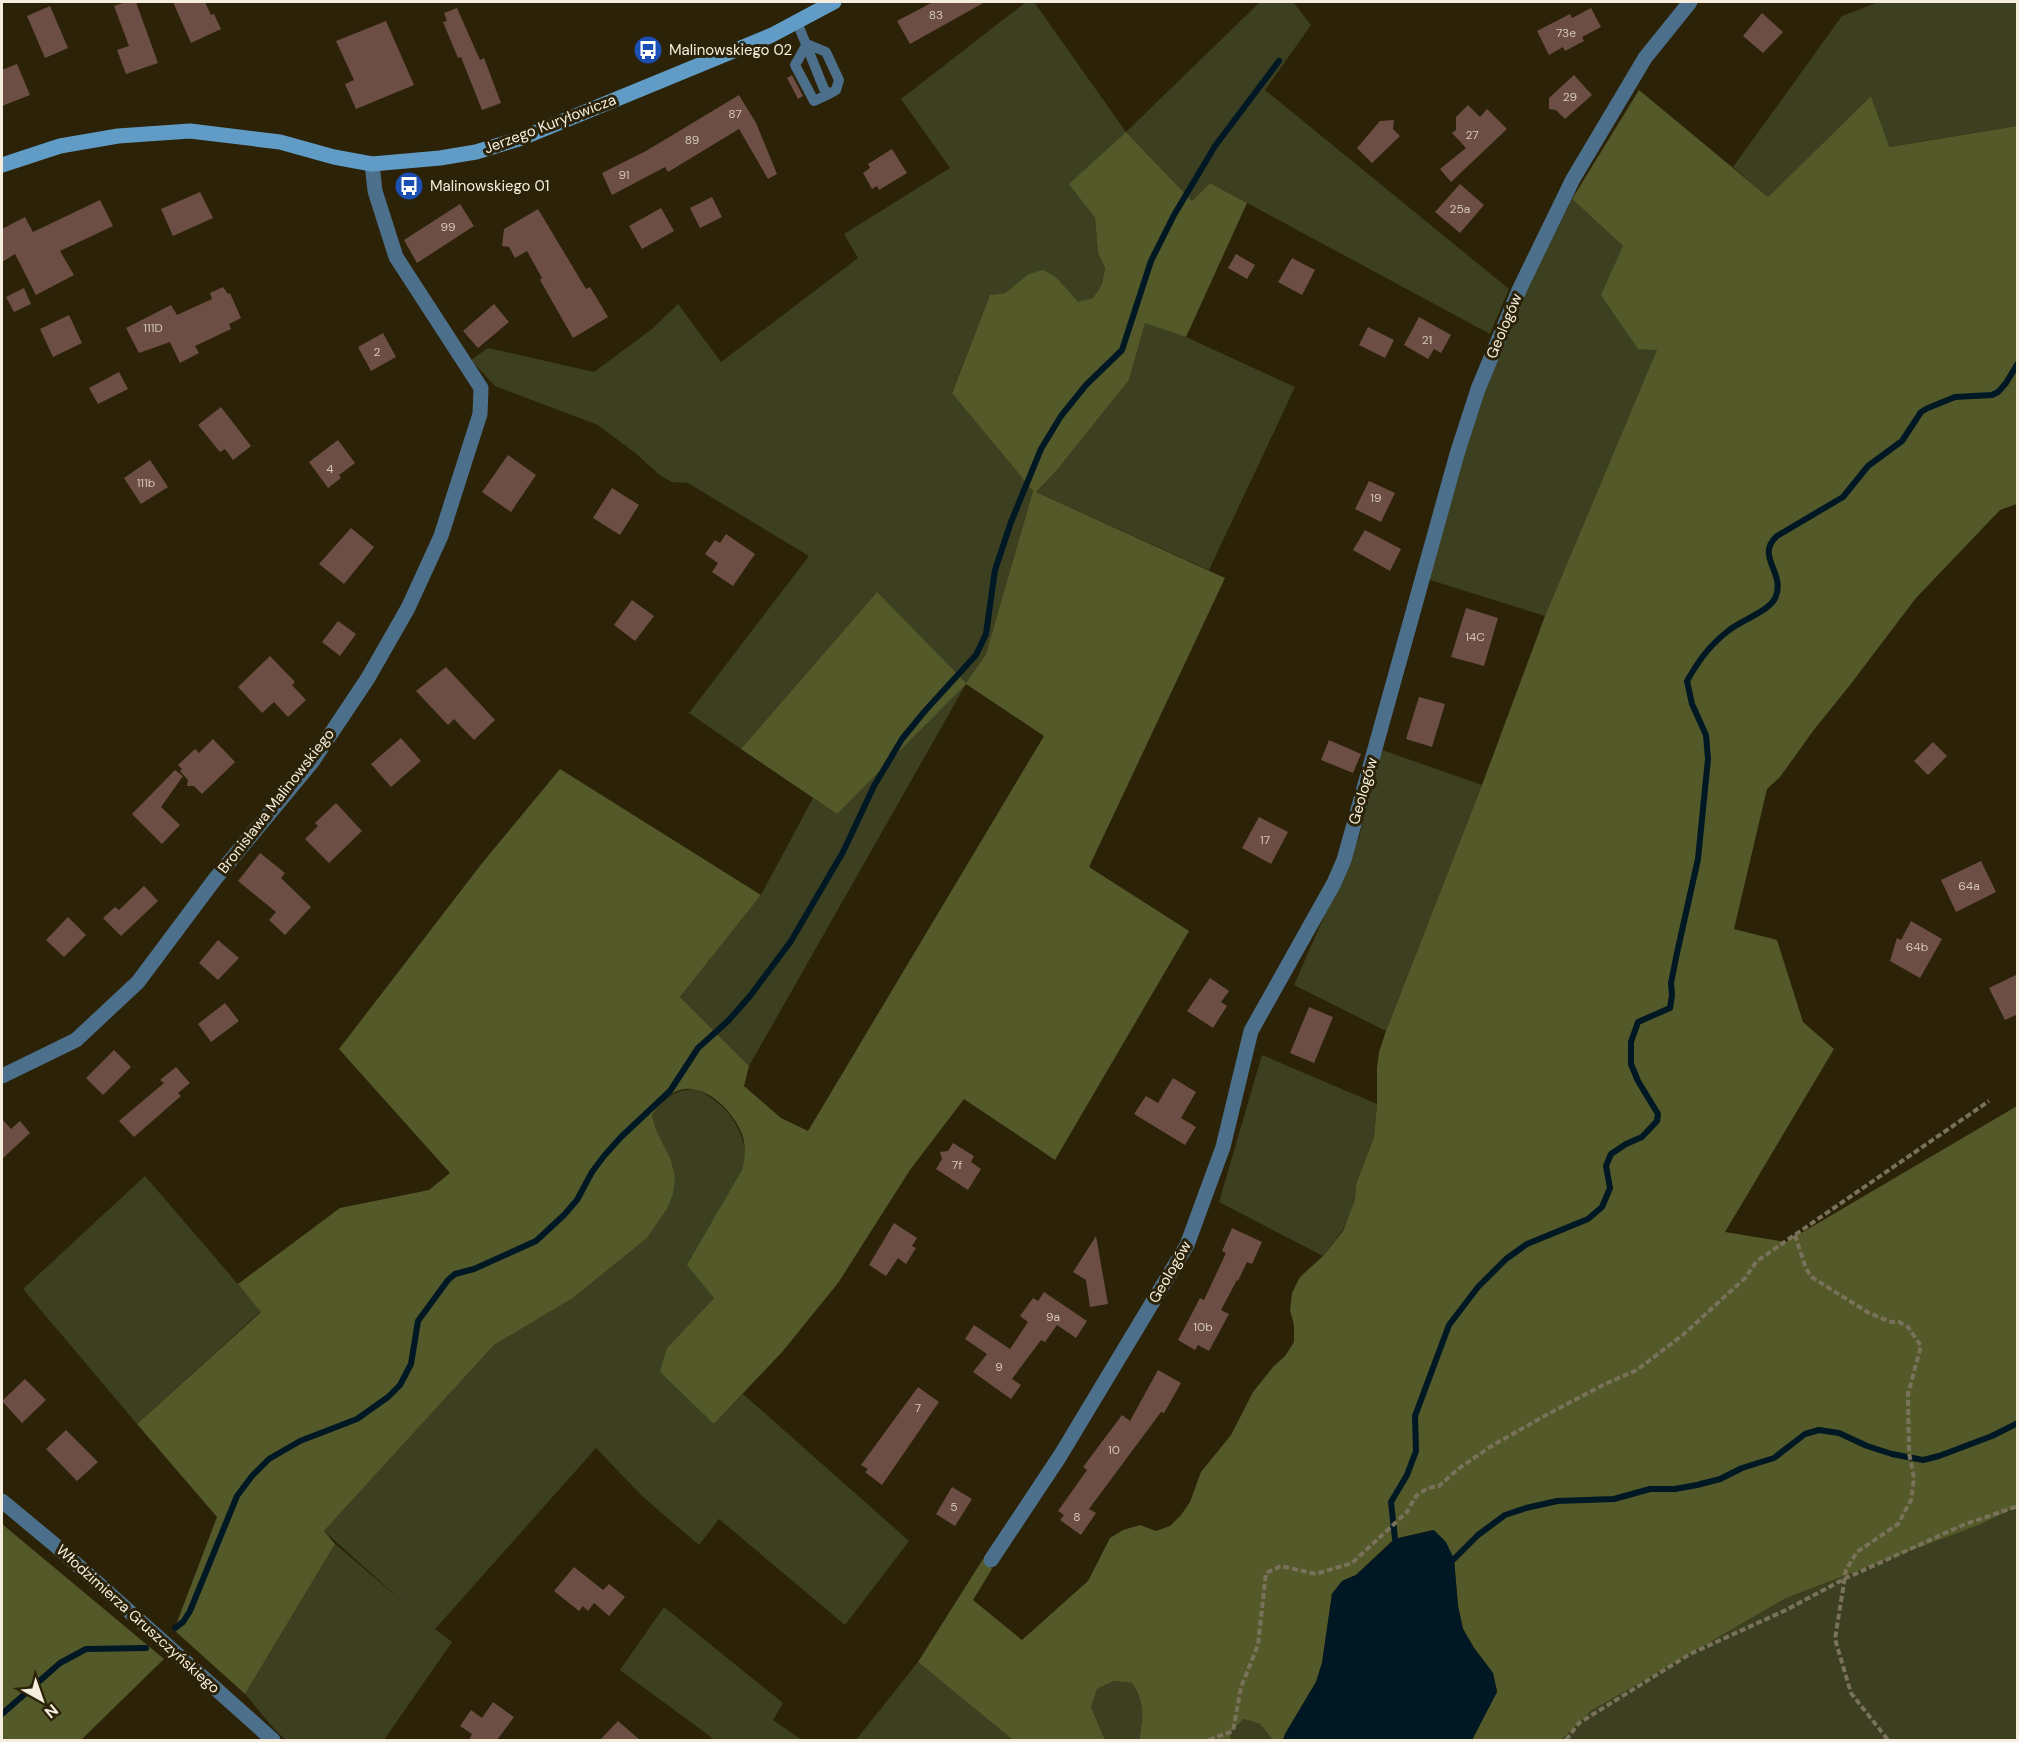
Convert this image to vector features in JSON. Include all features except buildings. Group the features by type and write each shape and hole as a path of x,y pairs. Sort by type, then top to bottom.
{"street":[{"name":"Jerzego Kuryłowicza","path":"2,165 60,146 118,136 190,130 280,142 372,165 476,152 522,138 761,39 834,2"},
{"name":"Geologów","path":"991,1560 1060,1456 1187,1245 1223,1147 1251,1031 1334,883 1344,860 1457,454 1478,389 1520,288 1573,179 1645,58 1690,2"},
{"name":"Bronisława Malinowskiego","path":"2,1076 76,1040 138,982 214,879 318,752 368,678 391,638 408,608 441,536 480,414 481,388 396,257 375,191 372,165"},
{"name":"Włodzimierza Gruszczyńskiego","path":"2,1501 55,1545 273,1740"}],"lane":[{"path":"796,22 807,44 814,67 829,94"},
{"path":"807,44 826,52 839,80 836,90 814,101 795,65 807,44"}],"path":[{"path":"1209,1740 1233,1731 1241,1687 1258,1644 1266,1574 1281,1566 1316,1574 1352,1563 1407,1512 1416,1496 1428,1488 1439,1486 1458,1469 1493,1445 1605,1384 1637,1370 1684,1334 1745,1278 1757,1261 1989,1101"},
{"path":"1795,1235 1806,1269 1813,1278 1869,1313 1908,1327 1921,1346 1908,1394 1908,1453 1914,1478 1911,1500 1898,1524 1857,1552 1845,1570 1835,1639 1851,1693 1888,1740"},
{"path":"1566,1740 1579,1723 1690,1654 1786,1610 1845,1579 1962,1526 2018,1506"}],"green space":[{"path":"1026,2 1034,2 1126,132 1070,184 1095,218 1098,253 1105,268 1102,284 1093,298 1078,303 1057,278 1017,284 1005,293 990,295 952,392 1033,491 986,654 966,684 749,1066 680,997 761,895 813,798 837,814 877,592 741,749 689,713 809,556 688,483 672,482 661,476 598,425 495,386 471,360 488,348 594,372 652,329 678,304 721,362 858,258 844,234 950,168 901,99"},
{"path":"1257,2 1293,2 1311,25 1265,90 1509,289 1490,334 1210,183 1192,201 1126,132 1259,3"},
{"path":"1879,2 2017,2 2017,126 1888,147 1871,96 1768,197 1733,167 1842,16"},
{"path":"1639,90 1768,197 1871,96 1889,147 2017,126 2017,504 2000,510 1916,598 1780,777 1767,789 1734,929 1777,940 1803,1022 1834,1049 1725,1232 1786,1242 2017,1106 2017,1507 1979,1525 1786,1598 1591,1711 1561,1740 1472,1740 1497,1691 1493,1673 1463,1629 1458,1606 1454,1559 1433,1530 1394,1539 1356,1575 1342,1581 1332,1594 1322,1663 1316,1682 1283,1740 1273,1740 1260,1724 1244,1719 1231,1731 1230,1740 1139,1740 1142,1717 1140,1698 1132,1683 1114,1681 1097,1689 1091,1707 1105,1740 1013,1740 918,1662 983,1559 992,1569 973,1600 1022,1640 1088,1581 1110,1538 1123,1530 1140,1525 1156,1531 1170,1526 1190,1502 1201,1472 1231,1435 1253,1392 1285,1356 1294,1342 1294,1325 1290,1310 1292,1293 1300,1277 1323,1256 1343,1231 1355,1200 1356,1184 1374,1137 1377,1068 1379,1052 1386,1031 1545,616 1657,350 1638,349 1601,295 1623,246 1572,199"},
{"path":"1126,132 1192,201 1210,183 1247,203 1186,337 1145,323 1129,380 1057,470 1036,492 1225,578 1089,867 1189,931 1055,1160 964,1099 910,1170 838,1283 783,1351 714,1424 660,1372 667,1348 714,1298 687,1265 742,1170 745,1154 744,1141 734,1119 710,1095 690,1089 680,1090 668,1097 652,1115 656,1130 671,1160 675,1176 673,1193 667,1209 647,1238 573,1298 494,1345 324,1531 335,1544 245,1694 174,1630 217,1517 137,1424 261,1312 238,1284 340,1208 429,1190 450,1173 339,1049 483,862 560,769 761,895 680,997 749,1066 744,1086 781,1118 808,1131 1044,736 966,684 837,814 741,749 877,592 966,683 986,654 1033,491 952,393 990,295 1005,293 1029,274 1043,270 1057,278 1078,302 1093,298 1102,284 1105,268 1098,253 1095,218 1069,184"},
{"path":"1572,199 1623,246 1638,349 1658,349 1545,616 1427,579 1481,393 1517,309"},
{"path":"1145,322 1186,337 1295,387 1209,570 1036,492 1057,470 1129,380"},
{"path":"1382,750 1482,785 1386,1031 1294,985 1359,837"},
{"path":"1262,1055 1377,1104 1374,1137 1356,1184 1355,1200 1350,1215 1342,1231 1323,1256 1219,1202"},
{"path":"696,1089 723,1107 730,1115 740,1132 746,1154 714,1298 667,1348 714,1424 743,1394 909,1541 845,1625 719,1519 699,1545 643,1497 596,1448 435,1629 452,1642 384,1740 286,1740 245,1694 335,1544 402,1601 324,1531 494,1345 573,1298 647,1238 667,1209 675,1176 671,1160 656,1130 652,1115 662,1103 676,1093"},
{"path":"145,1176 261,1311 137,1424 23,1289"},
{"path":"2017,1507 2017,1740 1561,1740 1591,1711 1786,1598 1979,1525"},
{"path":"2,1524 164,1659 81,1740 2,1740"},
{"path":"664,1607 783,1703 773,1720 802,1740 715,1740 620,1670"},
{"path":"918,1662 1013,1740 856,1740"},
{"path":"1114,1681 1132,1683 1140,1698 1142,1717 1139,1740 1105,1740 1091,1707 1097,1689"},
{"path":"1244,1719 1260,1724 1273,1740 1230,1740 1231,1731"}],"water":[{"path":"1434,1530 1446,1542 1454,1559 1458,1606 1463,1629 1493,1673 1497,1692 1472,1740 1283,1740 1316,1682 1322,1663 1332,1594 1342,1581 1356,1575 1395,1539"}],"waterway":[{"path":"175,1628 183,1622 190,1611 237,1496 252,1476 269,1459 300,1441 357,1419 388,1397 400,1385 411,1364 418,1321 448,1280 455,1274 474,1269 536,1241 564,1215 577,1200 592,1172 604,1156 670,1091 698,1048 728,1021 750,996 791,941 843,852 874,786 902,739 976,655 986,634 995,570 1011,522 1041,449 1061,416 1086,385 1122,350 1151,261 1174,215 1215,146 1279,61"},
{"path":"1395,1539 1391,1502 1407,1475 1416,1451 1415,1416 1449,1325 1478,1287 1506,1259 1527,1244 1588,1219 1602,1207 1610,1188 1606,1166 1611,1154 1642,1137 1657,1121 1658,1114 1638,1081 1631,1064 1631,1042 1638,1022 1670,1008 1671,983 1698,859 1708,759 1706,735 1692,704 1687,681 1715,642 1734,627 1762,611 1773,601 1778,587 1769,550 1777,536 1843,497 1868,466 1902,441 1921,412 1955,397 1992,395 1998,392 2018,363"},
{"path":"1454,1559 1478,1535 1505,1515 1557,1501 1614,1499 1650,1489 1675,1489 1720,1479 1742,1468 1774,1458 1805,1434 1819,1430 1839,1433 1892,1454 1923,1460 1992,1436 2018,1423"},
{"path":"2,1714 60,1663 86,1649 146,1648"}],"place":[{"name":"Malinowskiego 02","path":"648,50"},
{"name":"Malinowskiego 01","path":"409,186"}]}
